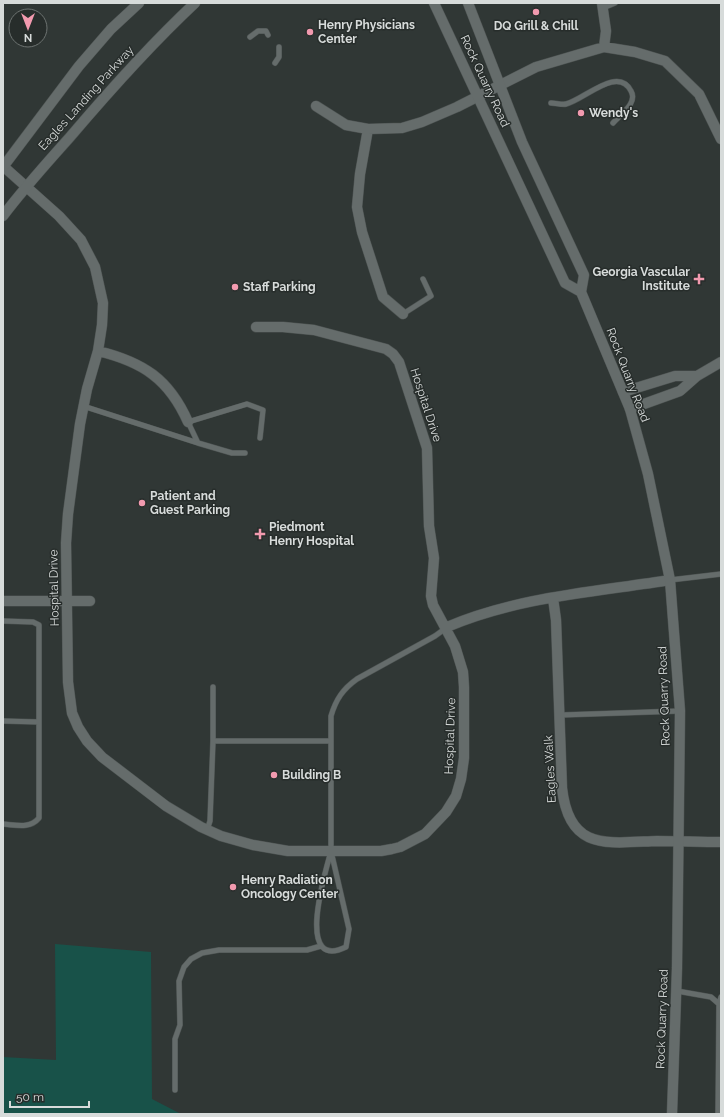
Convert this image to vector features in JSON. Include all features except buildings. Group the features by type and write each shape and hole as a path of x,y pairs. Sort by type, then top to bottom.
{"street":[{"name":"Eagles Landing Parkway","path":"3,167 79,66 111,29 138,3"},
{"name":"Eagles Landing Parkway","path":"3,216 26,186 124,74 162,34 195,3"},
{"name":"Rock Quarry Road","path":"434,3 565,283 581,292"},
{"name":"Rock Quarry Road","path":"468,3 499,85 549,201 584,275 581,292 630,408 648,474 670,580 680,711 677,991 672,1114"},
{"path":"603,6 606,31 604,47"},
{"path":"316,106 346,125 368,129 392,129 422,122 536,67 604,47 635,52 665,61 699,94 721,139"},
{"path":"368,129 360,174 357,207 362,232 383,296 403,314"},
{"name":"Hospital Drive","path":"3,167 26,186 74,231 86,248 95,267 103,303 98,351 83,406 68,514 67,600 69,697 72,713 78,728 87,741 102,757 166,806 207,830 237,841 270,849 381,851 400,848 419,837 436,824 446,812 456,796 462,779 464,758 464,687 459,659 447,628 433,605 431,596 434,558 429,526 427,448 399,362 394,354 386,349 314,330 283,327 256,327"},
{"path":"98,351 131,361 150,372 172,392 188,422"},
{"path":"630,408 680,391 697,376 721,362"},
{"path":"623,392 675,376 697,376"},
{"path":"447,628 493,610 553,598 670,580"},
{"name":"Eagles Walk","path":"553,598 556,620 564,801 572,824 586,836 606,843 679,841 721,842"},
{"path":"3,601 90,601"}],"lane":[{"path":"603,6 615,3"},
{"path":"250,38 258,30 266,31 268,35"},
{"path":"275,63 279,57 279,47"},
{"path":"551,103 566,104 612,81 621,81 629,86 633,95 632,103 613,123"},
{"path":"403,314 431,296 423,279"},
{"path":"198,443 188,422 247,404 263,410 260,438"},
{"path":"83,406 232,453 244,453"},
{"path":"670,580 721,574"},
{"path":"3,621 33,622 39,625 39,818 34,823 25,825 3,824"},
{"path":"331,851 322,885 316,921 317,938 321,946 330,950 339,951 346,947 349,929 331,851 331,716 334,703 346,687 368,672 447,628"},
{"path":"207,830 210,821 213,741 213,686"},
{"path":"561,715 680,711"},
{"path":"3,721 39,722"},
{"path":"213,741 331,741"},
{"path":"175,1090 175,1039 180,1025 179,981 184,967 191,959 202,953 219,950 307,950 321,946"},
{"path":"677,991 711,997 719,1004"},
{"path":"718,1114 720,1045 719,1004 721,997"}],"green space":[{"path":"55,944 151,952 152,1099 181,1114 3,1114 3,1057 56,1060"}],"place":[{"name":"DQ Grill & Chill","path":"536,12"},
{"name":"Henry Physicians Center","path":"310,32"},
{"name":"Wendy's","path":"581,113"},
{"name":"Georgia Vascular Institute","path":"699,279"},
{"name":"Staff Parking","path":"235,287"},
{"name":"Patient and Guest Parking","path":"142,503"},
{"name":"Piedmont Henry Hospital","path":"260,534"},
{"name":"Building B","path":"274,775"},
{"name":"Henry Radiation Oncology Center","path":"233,887"}]}
